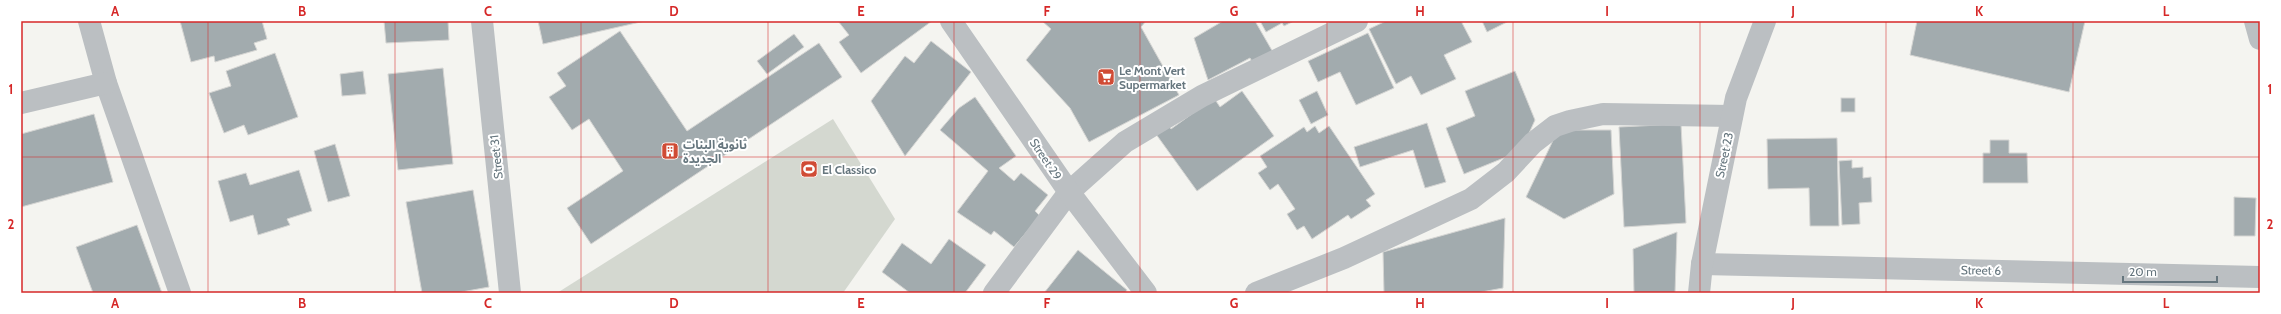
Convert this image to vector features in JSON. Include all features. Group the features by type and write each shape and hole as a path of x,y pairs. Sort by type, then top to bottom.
{"street":[{"path":"89,21 106,83 180,293"},
{"name":"Street 31","path":"482,21 510,293"},
{"name":"Street 29","path":"951,21 1069,192 1146,293"},
{"path":"994,293 1069,192 1125,142 1202,96 1357,21"},
{"path":"2255,21 2260,39"},
{"name":"Street 23","path":"1699,293 1702,264 1732,116 1759,25"},
{"path":"21,103 106,83"},
{"path":"1256,293 1344,258 1471,199 1487,188 1520,159 1533,143 1555,126 1570,121 1603,114 1732,116"},
{"name":"Street 6","path":"1702,264 2260,277"}],"shaded area":[{"name":"El Classico","path":"833,119 895,219 843,293 557,293"}],"building":[{"path":"180,21 262,21 267,39 254,43 257,50 215,62 214,56 191,62"},
{"path":"384,21 448,21 449,40 386,43"},
{"path":"538,21 645,21 543,44"},
{"path":"838,21 932,21 861,73 839,42 849,35"},
{"name":"Le Mont Vert Supermarket","path":"1042,21 1146,21 1141,27 1179,95 1089,142 1070,108 1026,60 1051,29"},
{"path":"1223,21 1255,21 1274,54 1254,65 1250,58 1208,80 1194,38"},
{"path":"1260,21 1294,21 1284,26 1282,23 1266,32"},
{"path":"1386,21 1461,21 1472,42 1444,55 1456,79 1421,95 1411,76 1396,84 1369,29"},
{"path":"1482,21 1509,21 1487,32"},
{"path":"1917,21 2085,21 2069,92 1910,55"},
{"name":"ثانوية البنات الجديدة","path":"620,31 687,131 819,43 842,77 591,244 567,208 623,171 589,119 572,130 549,97 566,86 557,73"},
{"path":"1368,33 1394,88 1356,105 1340,72 1318,82 1308,61"},
{"path":"794,34 804,47 767,74 757,61"},
{"path":"931,41 971,72 905,156 871,101 905,56 914,63"},
{"path":"275,53 298,117 248,135 244,125 224,133 209,93 231,86 226,71"},
{"path":"443,68 453,164 398,170 388,74"},
{"path":"363,71 366,94 342,96 340,74"},
{"path":"1515,71 1535,120 1521,151 1464,174 1446,128 1475,116 1465,91"},
{"path":"1242,91 1274,136 1197,191 1153,130 1165,121 1171,129 1214,98 1220,107"},
{"path":"1317,91 1328,115 1311,124 1299,100"},
{"path":"975,97 1016,156 999,168 1014,181 1021,173 1048,195 1035,211 1040,216 1014,247 994,231 991,235 957,212 988,171 940,130 959,108"},
{"path":"1841,98 1855,98 1855,112 1841,112"},
{"path":"94,114 113,182 21,207 21,134"},
{"path":"1427,123 1446,182 1425,188 1413,150 1360,167 1354,147"},
{"path":"1681,124 1686,223 1624,227 1619,127"},
{"path":"1315,126 1319,133 1329,126 1375,194 1366,200 1371,206 1351,219 1348,215 1312,239 1304,226 1297,230 1287,214 1295,209 1278,184 1270,190 1258,173 1267,167 1260,156 1304,127 1307,132"},
{"path":"1558,130 1611,130 1614,194 1564,219 1526,197"},
{"path":"1837,138 1839,226 1810,226 1809,188 1768,189 1767,139"},
{"path":"1990,140 2009,140 2009,153 2027,153 2028,183 1983,183 1983,153 1990,153"},
{"path":"335,144 350,196 328,202 314,151"},
{"path":"1852,160 1852,168 1863,167 1863,178 1871,177 1872,202 1859,203 1860,224 1842,225 1839,161"},
{"path":"299,170 312,211 287,219 290,225 258,235 253,215 230,222 218,181 246,173 250,185"},
{"path":"473,190 489,287 456,293 422,293 406,202"},
{"path":"2234,197 2256,198 2255,236 2234,236"},
{"path":"1505,218 1503,288 1476,293 1384,293 1383,252"},
{"path":"137,225 162,293 93,293 76,247"},
{"path":"1677,232 1675,293 1634,293 1633,249"},
{"path":"949,239 986,265 965,293 910,293 882,272 902,243 931,264"},
{"path":"1078,250 1127,290 1125,293 1044,293"}],"place":[{"name":"Le Mont Vert Supermarket","path":"1106,77"},
{"name":"ثانوية البنات الجديدة","path":"670,151"},
{"name":"El Classico","path":"809,169"}]}
